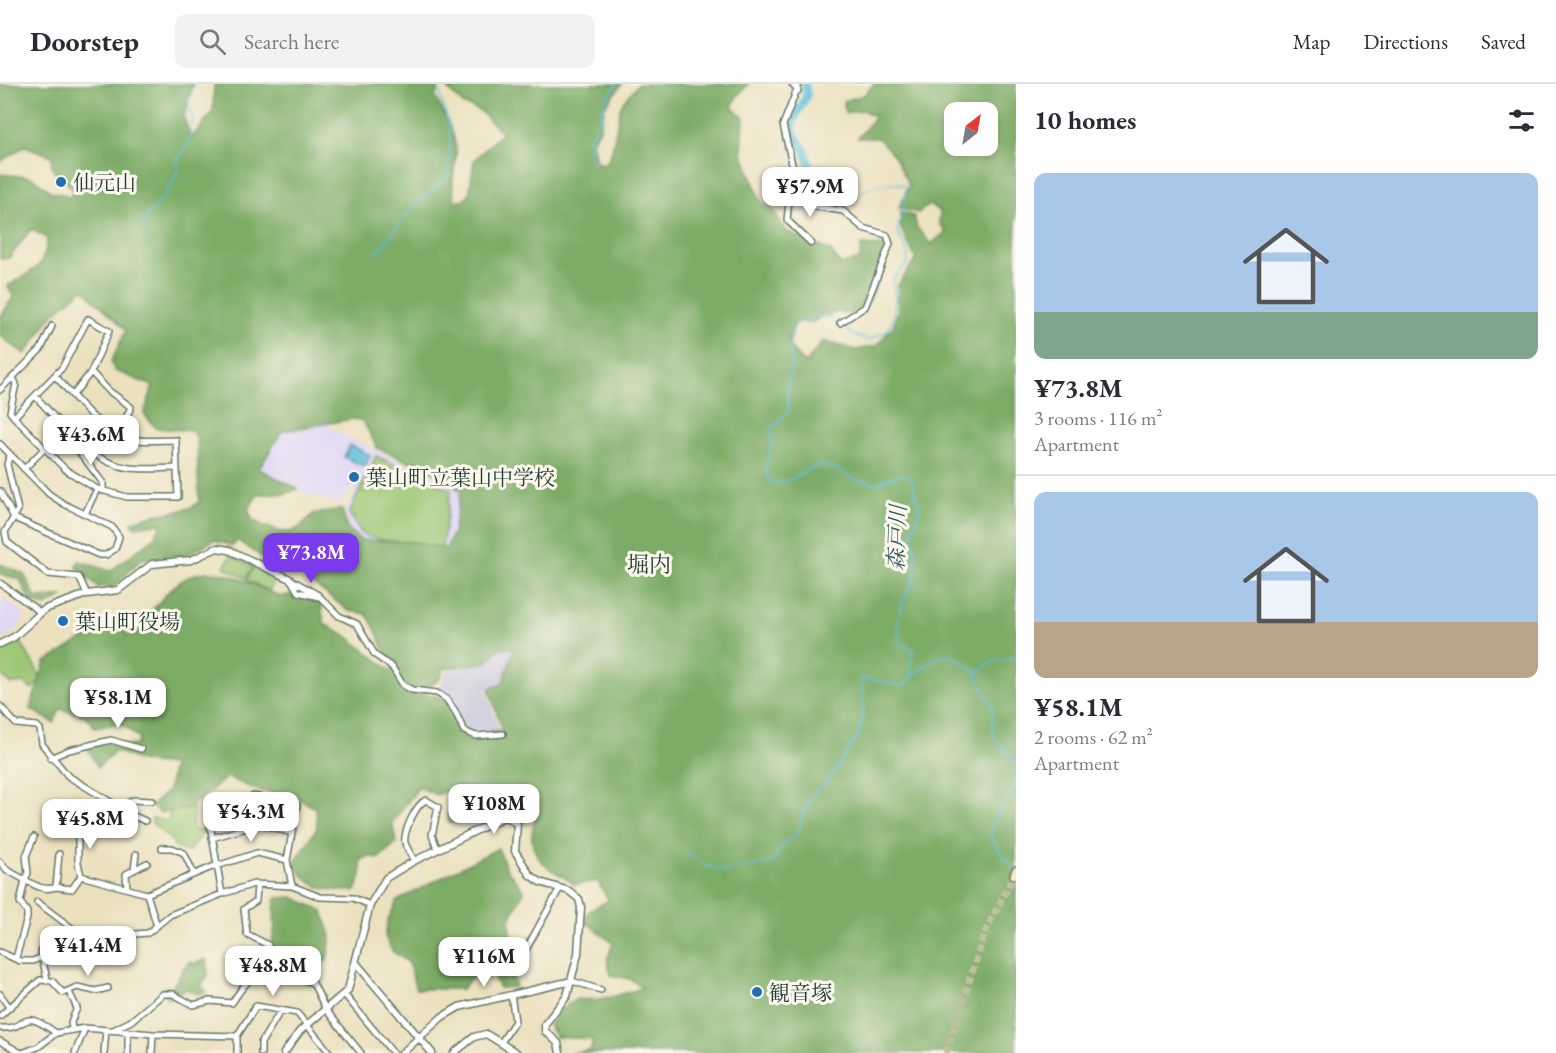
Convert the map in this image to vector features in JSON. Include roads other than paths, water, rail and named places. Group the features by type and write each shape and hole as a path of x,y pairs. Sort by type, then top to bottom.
{"street":[{"path":"792,84 798,87 783,125 800,199"},
{"path":"811,243 787,220 785,215 789,201 800,199 811,206 843,211 863,228 881,231 889,239 889,249 865,307 840,323"},
{"path":"14,417 66,363 88,320 108,328 109,331 91,372 73,395"},
{"path":"0,390 41,349 52,326"},
{"path":"91,372 109,391 131,407 118,435"},
{"path":"13,377 16,384 10,412 66,470 100,490 127,497 178,497 176,440 139,440 118,435 110,430 55,376"},
{"path":"35,396 79,442 94,454 129,468 177,468"},
{"path":"94,454 110,430"},
{"path":"79,442 78,449 103,483 85,514"},
{"path":"0,444 57,499 117,531 118,543 111,553 99,555 14,518 0,491"},
{"path":"24,469 45,448"},
{"path":"10,455 7,464 18,510 5,532 10,546 48,574 79,577 87,594"},
{"path":"0,644 14,637 40,612 87,594 113,591 122,587 152,564 191,560 217,548 229,550 290,579 323,599 339,616 357,624 375,654 392,667 404,685 412,690 437,693 446,699 455,711 464,731 476,736 503,734"},
{"path":"0,583 40,612"},
{"path":"0,706 16,724 37,726 40,729 42,744 50,758 68,776 120,808 145,820"},
{"path":"50,758 69,750 111,740 141,749"},
{"path":"222,894 212,838 210,809 254,796 297,806 287,860 292,886"},
{"path":"120,808 133,800 152,801"},
{"path":"414,861 405,843 406,836 418,805 426,800 438,807 432,835 438,850"},
{"path":"284,1053 307,1025 344,994 351,985 370,905 386,878 414,861 503,817 511,817 517,824 514,846 517,855 535,879 575,895 581,907 579,948 572,981 566,1000 545,1024 545,1031 558,1043 560,1053"},
{"path":"212,838 260,824 292,833"},
{"path":"0,862 7,870 25,880 49,889 56,887 72,889 81,876 78,864 78,834"},
{"path":"16,958 27,918 27,912 20,902 28,873 26,856 34,837"},
{"path":"162,848 171,848 184,854 194,874"},
{"path":"81,876 147,894 217,865 257,853 287,860"},
{"path":"56,887 59,854"},
{"path":"134,870 136,854"},
{"path":"127,888 126,874 147,863"},
{"path":"0,952 25,962 41,958 51,951 85,938 143,934 170,915 222,894 257,884 292,886 321,897 353,898 370,905"},
{"path":"257,884 256,901 244,909 247,934 268,945"},
{"path":"519,962 560,888"},
{"path":"147,894 157,926"},
{"path":"37,902 85,938"},
{"path":"47,979 41,958 48,932"},
{"path":"356,963 432,1053"},
{"path":"113,1030 131,1021 163,994 173,994 193,1005 210,1001 232,1003 256,972 267,969 313,983 326,1010 361,1053"},
{"path":"0,1016 23,997 37,981 47,979 57,985 63,993 77,987 95,991 108,988"},
{"path":"402,1053 451,1010 572,981 602,990"},
{"path":"69,992 77,1008 71,1022 72,1029"},
{"path":"0,994 9,1007"},
{"path":"344,994 393,1053"},
{"path":"502,1041 515,1021 511,995"},
{"path":"237,1053 237,1036 256,1006 297,1013 330,1053"},
{"path":"261,1053 261,1043 281,1010"},
{"path":"56,1033 37,1020 29,1018 9,1029 1,1028 0,1040 21,1053 38,1047 56,1033 72,1029 237,1036"},
{"path":"75,1053 85,1028"},
{"path":"104,1053 106,1030"},
{"path":"128,1053 129,1032"},
{"path":"152,1053 153,1034"},
{"path":"454,1053 480,1035 493,1036 517,1053"}],"water":[{"path":"350,445 370,455 365,467 344,457"}],"waterway":[{"path":"143,228 147,215 164,197 176,176 178,160 189,142 193,120 188,103 194,84"},
{"path":"377,253 416,203 448,177 451,132 437,84"},
{"path":"593,164 589,139 596,130 605,102 617,84"},
{"name":"森戸川","path":"805,84 807,95 793,121 793,132 805,151 815,181 827,196 846,199 854,197"},
{"name":"森戸川","path":"842,324 851,334 868,340 887,331 894,313 893,279 908,263 908,254 897,230 902,217 906,187 894,183 879,185 854,197"},
{"name":"森戸川","path":"838,320 824,316 801,321 794,327 790,343 792,365 787,388 789,410 770,430 772,443 766,464 768,477 772,482 784,482 824,465 833,467 854,479 876,484 900,474 911,477 920,510 911,536 916,555 914,579 903,600 897,628 899,642 913,649 910,672 915,674 936,658 947,655 954,656 979,673 988,663 1016,657"},
{"path":"974,672 993,707 993,735 1016,763"},
{"path":"686,852 705,866 725,871 774,862 780,848 800,829 802,814 816,791 827,783 858,736 863,710 862,678 902,686 915,674"},
{"path":"1015,868 1003,857 990,835 995,817 1015,787 1016,778"}],"tunnel":[{"path":"946,1053 985,932 1014,875"}],"place":[{"name":"仙元山","path":"61,182"},
{"name":"葉山町立葉山中学校","path":"354,477"},
{"name":"葉山町役場","path":"63,621"},
{"name":"観音塚","path":"757,992"}],"district":[{"name":"堀内","path":"649,564"}]}
